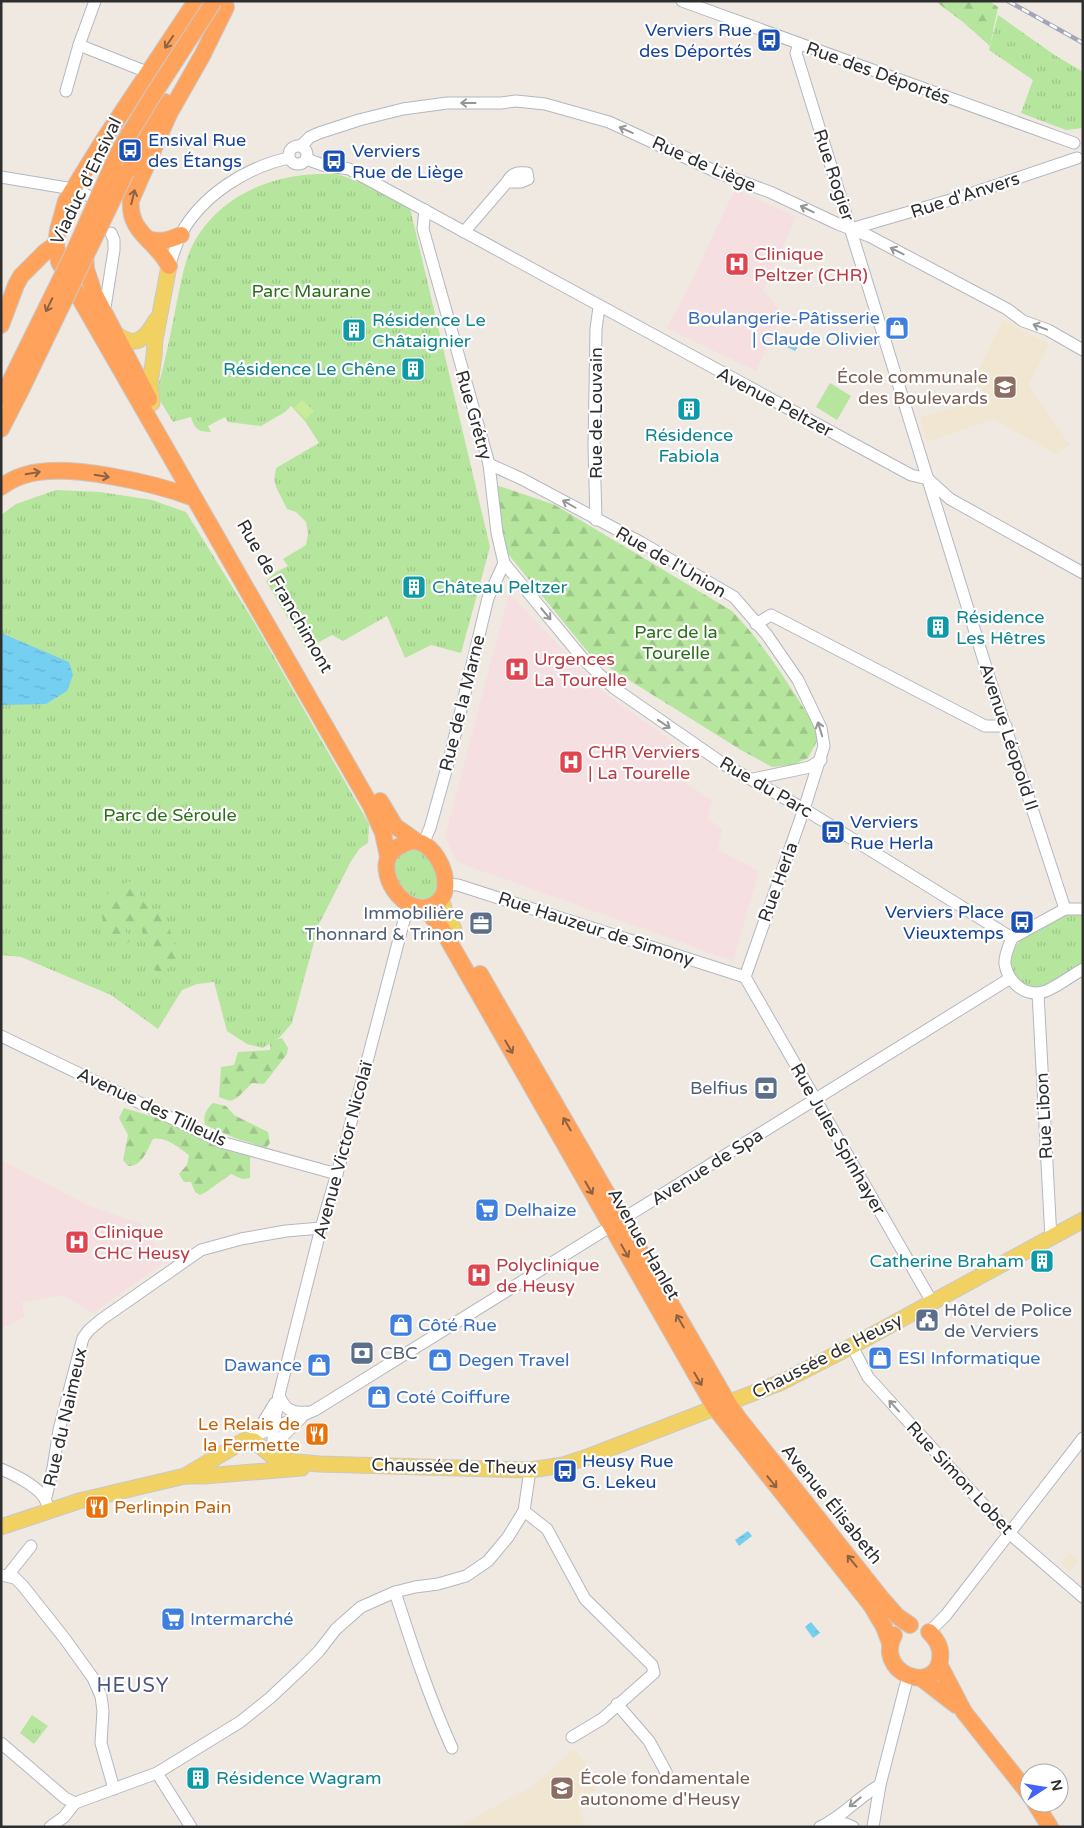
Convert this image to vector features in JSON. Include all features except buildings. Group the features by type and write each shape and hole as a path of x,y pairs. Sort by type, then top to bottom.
{"highway":[{"path":"59,262 56,244 61,214 73,188 196,1"},
{"path":"101,291 86,269 84,258 86,242 101,201 126,147 164,84 222,3"},
{"path":"169,266 162,254 135,226 131,206 134,191 169,114 203,54 222,3"},
{"name":"Viaduc d’Ensival","path":"10,392 148,129 222,3"},
{"name":"Viaduc d’Ensival","path":"10,392 120,151 155,92 222,3"},
{"path":"148,239 158,242 181,235"},
{"path":"1,325 16,285 27,269 56,244"},
{"path":"27,269 59,262 73,266 80,281 101,291"},
{"name":"Rue de Franchimont","path":"59,262 126,379 180,462 392,822 420,842"},
{"name":"Rue de Franchimont","path":"101,291 104,314 131,362 180,462 194,498 376,815 383,833 388,857"},
{"path":"1,429 10,392"},
{"path":"137,481 157,481 165,478 180,462"},
{"path":"1,487 24,475 45,471 68,471 137,481 173,490 194,498"},
{"path":"420,842 437,859 445,875 446,884 445,893 441,899 434,905 425,908 416,908 401,898 390,880 387,870 388,857 400,846 420,842"},
{"name":"Avenue Hanlet","path":"425,908 442,929 616,1223 721,1406 854,1584"},
{"name":"Avenue Hanlet","path":"454,929 616,1223"},
{"name":"Avenue Élisabeth","path":"721,1406 739,1419 882,1599 897,1616 910,1625"},
{"name":"Avenue Élisabeth","path":"854,1584 871,1605 884,1627 890,1643"},
{"path":"910,1625 893,1635 890,1643 892,1659 896,1667 947,1697 964,1712 1019,1781"},
{"path":"914,1677 934,1672 940,1664 939,1645 936,1638 929,1632"},
{"path":"940,1664 964,1712"},
{"path":"1041,1813 1050,1827"}],"main road":[{"path":"152,406 150,383 155,340 169,266"},
{"path":"116,334 128,341 140,340 148,334 159,314"},
{"path":"111,353 124,362 131,362 145,356 155,340"},
{"name":"Avenue Hanlet","path":"441,899 454,929"},
{"name":"Chaussée de Heusy","path":"721,1406 782,1382 1083,1220"},
{"name":"Chaussée de Theux","path":"1,1527 47,1504 99,1496 185,1476 282,1471 319,1464 530,1470 564,1465 721,1406"},
{"path":"246,1440 235,1457 239,1467 244,1472 261,1465 276,1453"},
{"name":"Chaussée de Theux","path":"185,1476 246,1440 254,1441 276,1453 319,1464"},
{"path":"910,1625 921,1627 929,1632"}],"street":[{"path":"66,91 95,1"},
{"name":"Rue des Déportés","path":"682,1 799,44 1079,139"},
{"name":"Rue Rogier","path":"799,44 796,53 928,479"},
{"path":"79,46 148,74 164,84"},
{"name":"Rue de Liège","path":"301,146 310,137 319,133 359,120 403,109 446,103 501,103 516,101 545,104 609,122 721,174 770,192 869,236 1007,309 1023,321 1048,330 1083,350"},
{"path":"1079,139 1074,152 1080,160"},
{"path":"294,146 301,146 307,154 306,159 299,164 291,161 289,151 294,146"},
{"path":"169,266 181,235 211,198 236,180 274,161 289,158"},
{"name":"Avenue Peltzer","path":"306,159 323,165 349,170 425,210 599,307 911,475 928,479 950,499 1083,573"},
{"name":"Rue d'Anvers","path":"852,229 1080,160"},
{"path":"1,178 73,188 101,201"},
{"path":"464,232 507,182"},
{"name":"Rue Grétry","path":"425,210 423,229 489,464 497,533 504,563"},
{"path":"101,291 114,250 114,240 111,233"},
{"name":"Rue de Louvain","path":"596,520 594,447 596,329 599,307"},
{"name":"Rue de l'Union","path":"489,464 522,479 681,565 734,597 756,624"},
{"name":"Avenue Léopold II","path":"928,479 1065,909"},
{"name":"Rue de la Marne","path":"420,842 430,828 488,598 504,563"},
{"name":"Rue du Parc","path":"504,563 584,660 614,688 725,765 804,809 1012,938"},
{"path":"756,624 771,615 985,726 1006,726"},
{"name":"Rue Herla","path":"745,977 821,760 824,746 821,728 798,680 756,624"},
{"path":"753,779 810,767 821,760"},
{"name":"Rue Hauzeur de Simony","path":"446,884 458,885 529,907 745,977"},
{"name":"Avenue Victor Nicolaï","path":"279,1395 321,1228 408,904"},
{"path":"1083,909 1065,909 1012,938 1004,963 1010,979 1023,989 1038,994 1083,969"},
{"name":"Rue Jules Spinhayer","path":"745,977 932,1302"},
{"name":"Avenue de Spa","path":"246,1440 315,1410 1010,979"},
{"name":"Rue Libon","path":"1038,994 1051,1238"},
{"name":"Avenue des Tilleuls","path":"1,1036 221,1142 337,1174"},
{"name":"Rue du Naimeux","path":"47,1504 58,1430 84,1338 89,1330 201,1250 241,1239 302,1229 321,1228"},
{"name":"Rue Simon Lobet","path":"852,1346 868,1377 1010,1533 1083,1597"},
{"path":"279,1395 283,1404 292,1412 315,1410"},
{"path":"276,1453 274,1427 279,1395"},
{"path":"246,1440 279,1395"},
{"name":"Avenue de Spa","path":"276,1453 302,1416"},
{"path":"929,1632 946,1615 1083,1438"},
{"path":"1,1469 21,1478 47,1504"},
{"path":"50,1827 64,1817 75,1803 157,1773 216,1738 253,1712 319,1651 336,1628 361,1607 395,1592 438,1584 466,1576 488,1561 508,1536 524,1511 530,1470"},
{"path":"524,1511 547,1529 585,1599 652,1665 654,1673 602,1719 572,1737"},
{"path":"31,1546 5,1575 15,1578 23,1586 65,1638 93,1678 101,1696 103,1711 101,1743 114,1788"},
{"path":"395,1592 415,1657 452,1748"},
{"path":"873,1827 880,1785 914,1677"},
{"path":"617,1704 649,1741 666,1772"},
{"path":"1,1743 58,1793 75,1803"},
{"path":"157,1773 190,1827"},
{"path":"820,1827 832,1822 869,1791 880,1785"},
{"path":"832,1822 853,1827"}],"shaded area":[{"name":"Clinique Peltzer (CHR)","path":"735,189 796,217 763,290 783,314 756,371 667,328 689,287"},
{"name":"École communale des Boulevards","path":"1003,320 1049,344 1028,385 1070,445 1056,454 993,419 927,442 920,418 987,397 973,377 981,366"},
{"name":"CHR Verviers | La Tourelle","path":"509,593 601,690 674,743 682,781 712,800 707,818 722,829 718,850 759,871 733,961 457,862 445,837"},
{"name":"Clinique CHC Heusy","path":"1,1160 89,1206 141,1224 166,1261 93,1313 62,1295 22,1302 24,1317 1,1329"},
{"path":"1070,1553 1079,1561 1070,1571 1061,1563"},
{"name":"École fondamentale autonome d'Heusy","path":"574,1749 591,1772 597,1791 585,1796 578,1805 586,1827 457,1827 533,1786"}],"green space":[{"path":"935,1 989,1 998,7 990,46 963,22"},
{"path":"998,15 1053,54 1083,72 1083,128 1066,130 1021,113 1033,80 989,50"},
{"name":"Parc Maurane","path":"318,174 337,174 360,182 410,208 490,547 461,653 431,645 405,658 387,616 343,641 332,635 306,649 266,581 276,572 288,566 283,559 306,545 308,534 306,522 296,512 287,509 277,489 274,480 276,468 319,443 305,421 291,406 285,412 261,426 228,422 225,417 208,426 211,432 207,432 195,427 191,417 173,422 156,394 181,280 189,253 202,229 229,203 245,193 280,179"},
{"path":"830,383 851,396 837,420 816,407"},
{"path":"302,400 314,411 306,419 294,408"},
{"name":"Parc de la Tourelle","path":"496,485 555,505 732,611 766,651 814,725 818,739 808,758 792,765 772,767 741,750 592,657 504,549"},
{"name":"Parc de Séroule","path":"56,490 100,492 152,500 186,512 254,622 369,824 368,843 359,849 350,863 319,924 292,1023 280,1037 263,1048 247,1044 227,1031 214,982 197,984 182,990 158,1029 111,995 21,957 1,955 1,515 16,504"},
{"path":"411,848 421,849 437,868 439,893 422,903 407,896 398,883 395,873 395,858"},
{"path":"128,882 133,882 145,904 161,916 171,933 179,958 165,970 159,972 152,969 140,923 134,922 125,929 130,941 121,947 104,930 102,916 107,895 114,888"},
{"path":"1068,914 1083,915 1083,964 1047,986 1032,987 1024,985 1017,980 1011,964 1015,947 1021,940"},
{"path":"282,1038 288,1048 287,1054 264,1084 252,1083 237,1098 230,1101 219,1097 221,1067 234,1065 238,1052 270,1050 270,1041"},
{"path":"213,1103 226,1106 234,1115 268,1132 270,1143 266,1148 235,1138 205,1125 206,1113"},
{"path":"124,1108 157,1118 223,1149 250,1157 250,1178 242,1179 231,1174 200,1195 195,1192 191,1182 184,1182 179,1174 187,1165 189,1155 163,1139 153,1139 140,1161 133,1166 128,1166 123,1160 128,1135 119,1118"},
{"path":"32,1715 48,1726 34,1744 20,1733"}],"water":[{"path":"786,338 799,345 795,351 783,345"},
{"path":"1,633 69,662 73,675 67,691 46,704 1,705"},
{"path":"748,1531 752,1536 739,1546 735,1540"},
{"path":"811,1622 820,1633 813,1638 805,1627"}],"railway":[{"path":"1008,1 1083,43"}],"place":[{"name":"Verviers Rue des Déportés","path":"769,40"},
{"name":"Ensival Rue des Étangs","path":"130,150"},
{"name":"Verviers Rue de Liège","path":"334,161"},
{"name":"Clinique Peltzer (CHR)","path":"737,264"},
{"name":"Boulangerie-Pâtisserie | Claude Olivier","path":"897,328"},
{"name":"Résidence Le Châtaignier","path":"354,330"},
{"name":"Résidence Le Chêne","path":"413,369"},
{"name":"École communale des Boulevards","path":"1005,387"},
{"name":"Résidence Fabiola","path":"689,409"},
{"name":"Château Peltzer","path":"414,587"},
{"name":"Résidence Les Hêtres","path":"938,627"},
{"name":"Urgences La Tourelle","path":"517,669"},
{"name":"CHR Verviers | La Tourelle","path":"571,762"},
{"name":"Verviers Rue Herla","path":"833,832"},
{"name":"Verviers Place Vieuxtemps","path":"1022,922"},
{"name":"Immobilière Thonnard & Trinon","path":"481,923"},
{"name":"Belfius","path":"766,1088"},
{"name":"Delhaize","path":"487,1210"},
{"name":"Clinique CHC Heusy","path":"77,1242"},
{"name":"Catherine Braham","path":"1042,1261"},
{"name":"Polyclinique de Heusy","path":"479,1275"},
{"name":"Hôtel de Police de Verviers","path":"927,1320"},
{"name":"Côté Rue","path":"401,1325"},
{"name":"CBC","path":"362,1353"},
{"name":"ESI Informatique","path":"880,1358"},
{"name":"Degen Travel","path":"440,1360"},
{"name":"Dawance","path":"319,1365"},
{"name":"Coté Coiffure","path":"379,1397"},
{"name":"Le Relais de la Fermette","path":"317,1434"},
{"name":"Heusy Rue G. Lekeu","path":"565,1471"},
{"name":"Perlinpin Pain","path":"97,1507"},
{"name":"Intermarché","path":"173,1619"},
{"name":"Résidence Wagram","path":"198,1778"},
{"name":"École fondamentale autonome d'Heusy","path":"562,1788"}],"district":[{"name":"HEUSY","path":"133,1686"}]}
